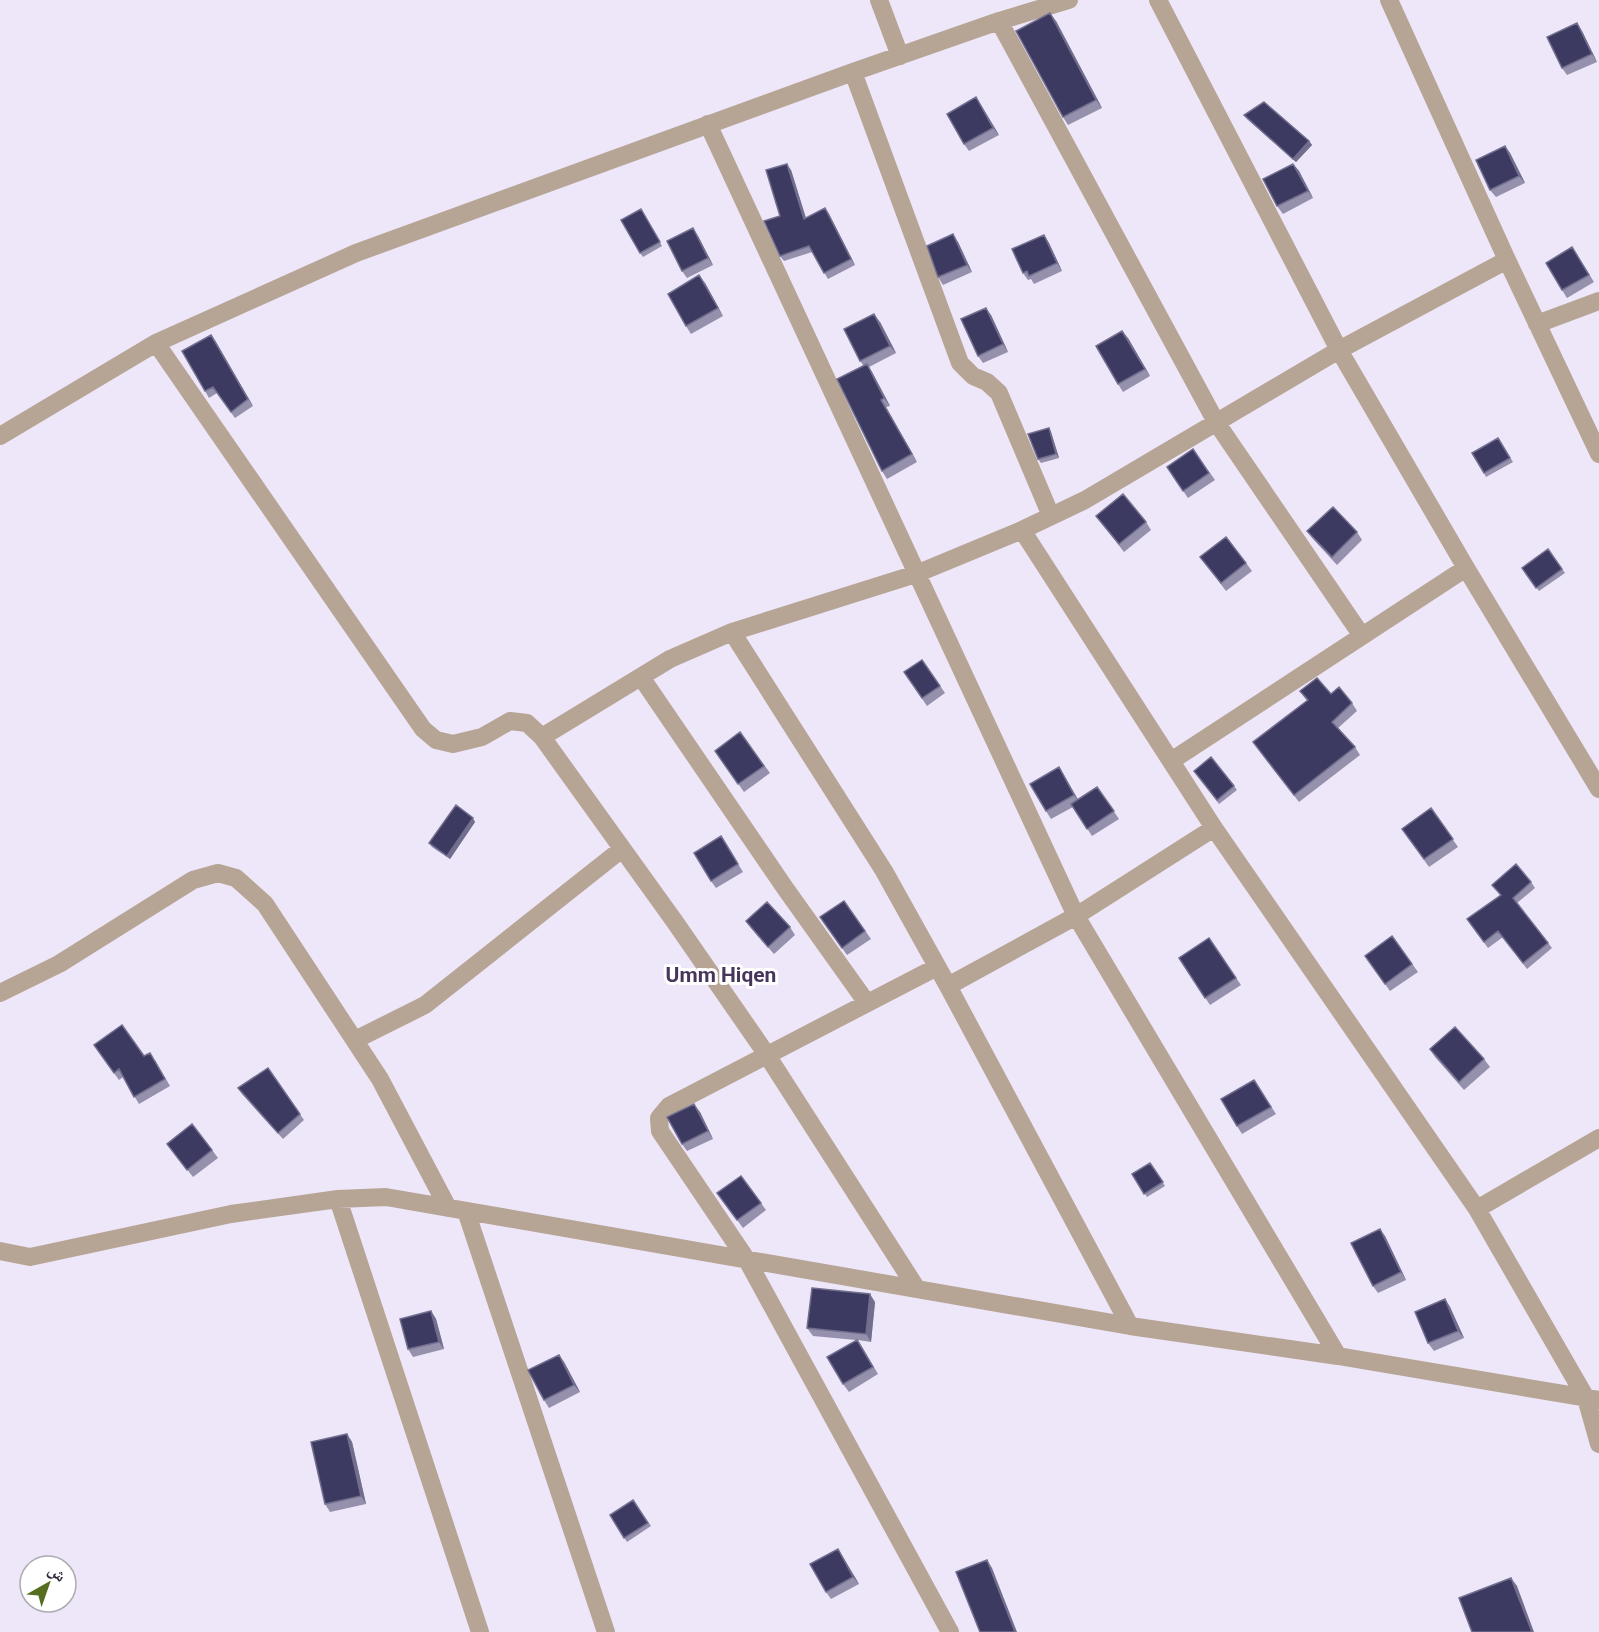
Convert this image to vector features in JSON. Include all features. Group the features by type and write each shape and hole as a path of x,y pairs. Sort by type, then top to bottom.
{"street":[{"path":"879,0 900,56"},
{"path":"0,436 156,344 356,254 853,72 999,21 1069,0"},
{"path":"1158,0 1339,350 1466,568 1599,789"},
{"path":"1389,0 1507,260 1599,454"},
{"path":"999,21 1216,422 1362,636"},
{"path":"853,72 960,363 973,376 987,382 999,393 1051,516"},
{"path":"708,124 1076,916 1338,1356"},
{"path":"542,737 670,659 732,632 916,574 1022,530 1085,500 1339,350 1507,260"},
{"path":"1537,324 1599,301"},
{"path":"156,344 423,729 436,740 453,744 482,737 510,721 527,723 542,737 767,1054 916,1289"},
{"path":"1022,530 1214,828 1477,1209 1592,1399 1599,1444"},
{"path":"1171,761 1466,568"},
{"path":"732,632 884,872 1130,1326"},
{"path":"641,677 784,888 867,1003"},
{"path":"948,987 1076,916 1214,828"},
{"path":"356,1040 424,1005 622,849"},
{"path":"0,993 59,964 193,880 218,873 236,878 265,904 356,1040 380,1080 448,1208"},
{"path":"937,967 669,1106 659,1118 660,1131 747,1260 950,1632"},
{"path":"1477,1209 1599,1138"},
{"path":"0,1251 30,1257 231,1214 338,1199 386,1197 1130,1326 1338,1356 1592,1399"},
{"path":"338,1199 480,1632"},
{"path":"466,1211 606,1632"}],"building":[{"path":"1050,13 1096,100 1063,117 1016,31"},
{"path":"1577,23 1592,54 1562,68 1547,37"},
{"path":"976,97 993,128 964,144 947,114"},
{"path":"1264,102 1309,141 1293,159 1244,115"},
{"path":"1505,146 1519,176 1490,190 1476,160"},
{"path":"787,164 804,219 825,208 851,259 824,273 809,246 780,256 764,221 780,216 766,170"},
{"path":"1293,164 1308,191 1277,206 1263,179"},
{"path":"641,209 660,242 640,253 621,220"},
{"path":"693,228 708,258 682,271 667,241"},
{"path":"953,234 967,265 938,277 927,246"},
{"path":"1044,235 1057,263 1029,276 1027,271 1023,273 1012,249"},
{"path":"1572,247 1589,275 1562,290 1546,263"},
{"path":"699,275 718,308 686,326 668,294"},
{"path":"986,308 1003,344 978,356 961,319"},
{"path":"874,314 890,346 860,361 844,329"},
{"path":"1122,331 1145,369 1118,384 1096,346"},
{"path":"211,335 248,399 231,412 213,387 205,391 182,351"},
{"path":"867,364 884,398 881,400 912,454 882,471 837,379"},
{"path":"1049,428 1056,454 1038,459 1028,434"},
{"path":"1498,438 1510,458 1484,473 1472,453"},
{"path":"1193,449 1209,473 1183,491 1167,467"},
{"path":"1123,494 1146,522 1119,544 1096,516"},
{"path":"1333,507 1357,532 1332,557 1307,531"},
{"path":"1226,537 1246,563 1221,583 1200,557"},
{"path":"1548,549 1562,569 1536,588 1522,568"},
{"path":"922,660 940,686 922,698 904,672"},
{"path":"1317,678 1331,694 1339,687 1352,703 1332,722 1355,747 1294,795 1253,742 1308,700 1300,691"},
{"path":"740,732 764,766 738,784 715,751"},
{"path":"1211,757 1234,786 1217,800 1194,771"},
{"path":"1059,767 1074,795 1046,811 1030,784"},
{"path":"1097,787 1114,811 1087,829 1071,804"},
{"path":"456,805 473,818 447,856 429,843"},
{"path":"1431,808 1453,839 1424,859 1402,829"},
{"path":"721,836 738,864 711,881 694,853"},
{"path":"1516,864 1531,882 1513,898 1548,943 1523,963 1498,931 1484,942 1467,919 1501,895 1492,885"},
{"path":"844,901 865,931 842,948 820,917"},
{"path":"767,902 790,927 768,947 746,921"},
{"path":"1392,936 1412,964 1385,984 1365,956"},
{"path":"1209,938 1236,978 1205,998 1179,958"},
{"path":"122,1025 144,1056 150,1053 165,1079 134,1097 119,1069 114,1073 94,1045"},
{"path":"1455,1027 1484,1059 1459,1082 1430,1049"},
{"path":"268,1068 300,1114 278,1133 238,1088"},
{"path":"1254,1080 1271,1107 1237,1126 1221,1099"},
{"path":"694,1104 708,1131 682,1144 667,1117"},
{"path":"192,1124 212,1150 187,1170 167,1144"},
{"path":"1150,1163 1163,1182 1144,1194 1132,1174"},
{"path":"741,1176 761,1203 737,1220 717,1193"},
{"path":"1380,1229 1401,1272 1373,1286 1351,1243"},
{"path":"812,1288 870,1294 866,1334 807,1328"},
{"path":"1445,1299 1458,1331 1428,1343 1415,1312"},
{"path":"431,1311 439,1342 408,1349 400,1319"},
{"path":"857,1340 873,1367 843,1384 827,1357"},
{"path":"559,1355 574,1385 544,1400 528,1370"},
{"path":"347,1434 361,1496 325,1504 311,1442"},
{"path":"633,1500 648,1523 624,1538 610,1515"},
{"path":"838,1549 853,1577 826,1592 810,1564"},
{"path":"987,1560 1015,1632 980,1632 956,1572"},
{"path":"1511,1578 1532,1632 1472,1632 1459,1598"}],"district":[{"name":"Umm Hiqen","path":"721,975"}]}
